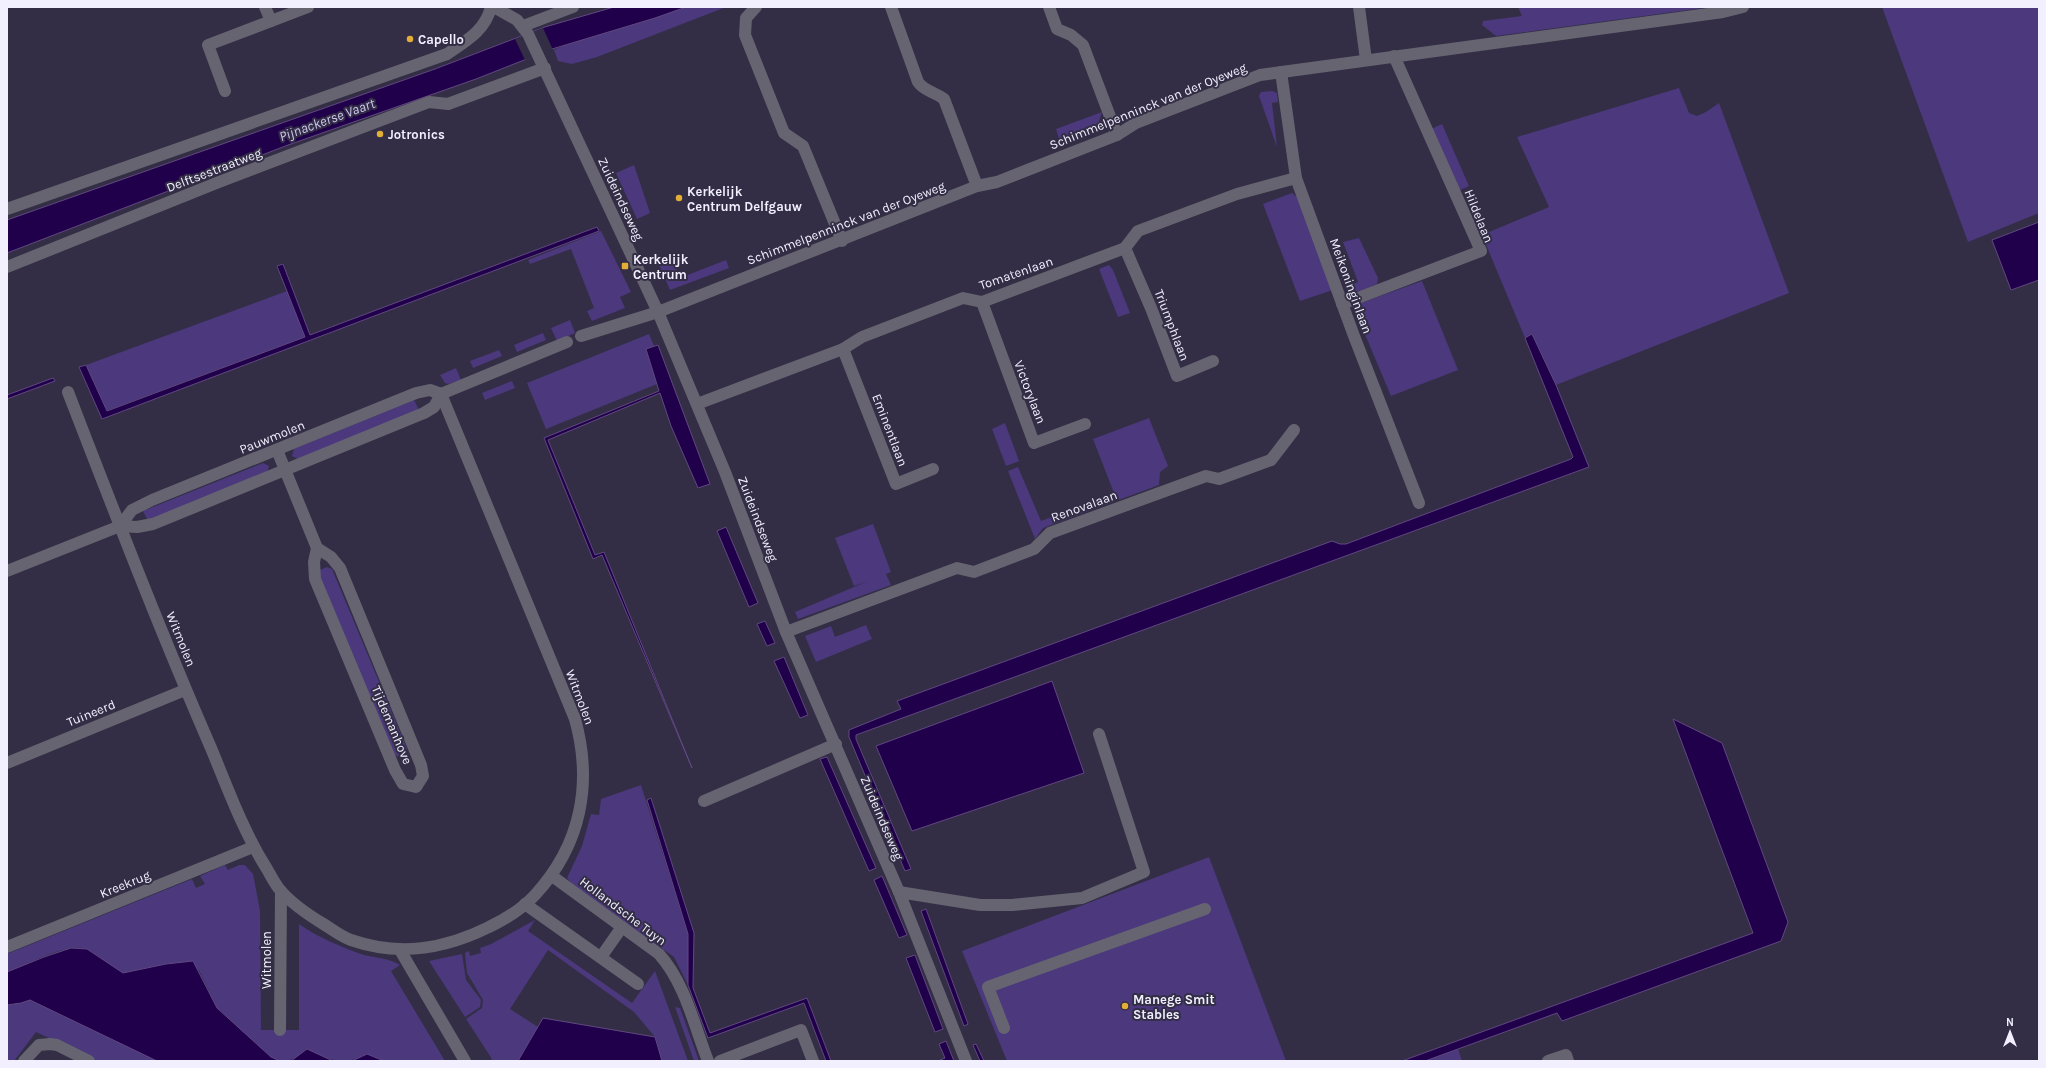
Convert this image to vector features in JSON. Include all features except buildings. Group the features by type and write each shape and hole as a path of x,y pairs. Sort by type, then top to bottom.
{"street":[{"path":"265,7 271,21"},
{"path":"225,91 208,45 308,7"},
{"path":"7,209 447,54 480,30 489,15 491,7"},
{"name":"Zuideindseweg","path":"494,7 512,16 525,30 546,68 658,312 726,472 786,632 836,744 899,892 966,1061"},
{"path":"525,30 573,7"},
{"path":"756,7 746,18 745,35 784,134 803,146 842,241"},
{"path":"891,7 912,84 938,94 944,99 977,186"},
{"path":"1049,7 1057,29 1071,35 1083,45 1117,135"},
{"path":"1359,7 1366,60"},
{"name":"Schimmelpenninck van der Oyeweg","path":"658,312 842,241 977,186 997,182 1117,135 1136,123 1260,75 1723,12 1743,7"},
{"name":"Hildelaan","path":"1342,304 1481,251 1394,56"},
{"name":"Delftsestraatweg","path":"7,267 219,182 429,102 448,104 546,68"},
{"name":"Meikoninginlaan","path":"1281,72 1296,178 1354,336 1419,503"},
{"path":"1125,248 1138,231 1236,194 1296,178"},
{"name":"Tomatenlaan","path":"697,404 843,349 862,337 963,298 982,302 1125,248"},
{"name":"Triumphlaan","path":"1125,248 1151,308 1177,376 1213,361"},
{"name":"Victorylaan","path":"982,302 1034,442 1085,424"},
{"path":"581,336 658,312"},
{"name":"Pauwmolen","path":"120,526 132,510 152,500 416,393 430,390 441,394 567,342"},
{"name":"Eminentlaan","path":"843,349 896,484 933,469"},
{"name":"Witmolen","path":"68,392 186,690 253,847 281,891 310,916 350,940 400,950 433,948 464,940 503,920 526,904 552,876 570,844 578,821 582,789 580,735 572,712 441,394"},
{"path":"7,571 120,526 137,527 153,524 285,472 434,408 441,394"},
{"name":"Renovalaan","path":"786,632 957,568 974,572 1034,548 1050,533 1206,476 1219,479 1271,460 1294,430"},
{"path":"277,450 317,548"},
{"name":"Tijdemanhove","path":"317,548 331,557 340,568 421,765 423,776 416,788 403,784 395,770 315,579 314,562 317,548"},
{"name":"Tuineerd","path":"7,763 186,690"},
{"path":"899,892 980,905 1012,905 1082,898 1144,872 1099,734"},
{"path":"704,801 836,744"},
{"name":"Kreekrug","path":"7,947 253,847"},
{"name":"Hollandsche Tuyn","path":"552,876 659,954 669,966 677,980 708,1061"},
{"name":"Witmolen","path":"280,1030 281,891"},
{"path":"526,904 638,984"},
{"path":"1004,1028 988,987 1205,909"},
{"path":"601,958 622,927"},
{"path":"400,950 465,1061"},
{"path":"720,1061 801,1030 813,1061"},
{"path":"24,1061 39,1045 50,1044 88,1061"},
{"path":"1548,1061 1566,1055 1568,1061"}],"shaded area":[{"path":"686,7 726,7 597,57 572,64 558,61 554,50 572,42"},
{"path":"1518,7 1710,7 1496,36 1482,25 1483,21 1522,16"},
{"path":"1882,7 2039,7 2039,213 1968,242"},
{"path":"1679,88 1689,113 1697,116 1719,103 1789,293 1556,385 1532,335 1525,338 1482,235 1549,207 1517,137"},
{"path":"1272,91 1277,93 1278,102 1272,103 1277,147 1259,96 1261,92"},
{"path":"1102,112 1097,128 1060,142 1056,129"},
{"path":"1442,124 1469,186 1458,191 1431,129"},
{"path":"634,165 650,213 637,219 616,173"},
{"path":"1292,193 1297,197 1333,290 1300,301 1263,204"},
{"path":"601,231 631,292 620,297 625,308 592,321 587,311 594,308 571,249 530,264 528,260"},
{"path":"1359,238 1378,278 1377,284 1356,292 1349,290 1346,287 1358,282 1343,242"},
{"path":"726,260 729,268 670,290 659,265 673,261 680,278"},
{"path":"1109,265 1113,270 1130,313 1118,317 1099,269"},
{"path":"1422,281 1458,370 1391,396 1356,313 1361,303"},
{"path":"287,291 305,337 106,411 86,365"},
{"path":"570,320 575,333 557,341 551,328"},
{"path":"543,333 546,340 517,352 514,345"},
{"path":"649,334 654,346 646,349 657,384 546,429 527,383"},
{"path":"499,350 502,356 473,368 470,361"},
{"path":"456,368 461,380 448,384 445,383 440,375"},
{"path":"512,381 515,388 485,400 482,393"},
{"path":"414,400 419,410 298,459 292,456 294,449"},
{"path":"1149,418 1168,466 1160,472 1159,485 1043,528 1035,539 1008,471 1018,467 1041,521 1114,493 1093,439"},
{"path":"1005,423 1019,461 1006,466 992,429"},
{"path":"263,463 269,466 267,473 148,521 143,511"},
{"path":"873,524 891,572 886,574 891,585 798,619 795,612 868,581 854,586 835,538"},
{"path":"327,567 332,569 407,749 405,754 400,757 393,755 318,576 320,570"},
{"path":"866,625 872,639 816,662 805,636 831,626 835,637"},
{"path":"641,785 688,934 688,985 674,957 574,887 567,878 582,846 591,814 599,815 601,799"},
{"name":"Manege Smit Stables","path":"1209,857 1286,1061 1007,1061 962,951"},
{"path":"225,865 228,870 239,865 245,865 253,874 260,911 261,1030 299,1030 299,924 314,934 339,945 364,955 387,960 400,965 391,971 445,1061 384,1061 367,1054 358,1058 343,1061 330,1059 307,1049 294,1058 286,1061 271,1057 217,1008 199,970 166,964 123,973 113,968 91,951 78,948 58,951 46,955 7,972 7,954 192,879 196,888 205,884 200,876"},
{"path":"535,920 528,931 632,1003 655,971 688,1061 662,1061 655,1037 634,1012 548,950 510,1009 538,1027 518,1061 488,1061 492,1059 466,1019 482,1008 483,1000 467,973 465,953 469,951 470,956 481,953 480,948 491,944"},
{"path":"462,954 466,980 481,1000 480,1007 465,1017 429,961"},
{"path":"30,999 157,1061 98,1061 36,1032 14,1061 7,1061 7,1005 21,1003"},
{"path":"675,1007 680,1008 699,1061 694,1061"},
{"path":"1458,1049 1462,1061 1425,1061"}],"water":[{"name":"Pijnackerse Vaart","path":"614,7 686,7 655,18 552,49 476,79 288,145 7,253 7,220 435,69 545,27"},
{"path":"2039,222 2039,280 2011,290 1992,240"},
{"path":"597,227 599,231 102,419 79,367 86,365 107,411 305,337 277,266 283,264 310,335"},
{"path":"1532,334 1556,385 1589,467 856,735 856,739 911,869 905,871 849,737 849,730 901,709 897,701 1332,541 1340,544 1346,544 1571,459 1573,457 1525,338"},
{"path":"658,345 710,484 698,488 671,426 660,393 548,440 595,555 604,552 692,768 602,555 593,559 544,438 659,391 646,349"},
{"path":"53,378 55,381 7,399 7,395"},
{"path":"726,527 758,603 749,607 717,531"},
{"path":"765,621 775,643 767,646 757,624"},
{"path":"784,657 808,715 800,718 774,661"},
{"path":"1052,681 1084,773 912,831 876,746"},
{"path":"1673,719 1722,743 1788,922 1781,941 1562,1021 1557,1013 1425,1061 1402,1061 1753,933"},
{"path":"827,757 876,868 869,871 820,759"},
{"path":"651,798 694,933 693,988 710,1033 807,998 831,1061 826,1061 804,1003 708,1038 688,985 688,934 647,800"},
{"path":"882,876 907,935 899,938 874,880"},
{"path":"926,909 968,1024 964,1026 921,911"},
{"path":"71,948 87,949 123,973 166,964 193,961 217,1008 271,1057 280,1061 157,1061 30,1000 7,1005 7,972"},
{"path":"915,955 943,1029 935,1032 906,958"},
{"path":"543,1018 655,1037 662,1061 518,1061"},
{"path":"946,1041 954,1061 938,1061 945,1058 939,1044"},
{"path":"976,1044 984,1061 980,1061 973,1045"},
{"path":"307,1049 333,1061 291,1061"},
{"path":"367,1054 384,1061 352,1061"}],"pier":[{"path":"543,28 553,50 525,60 515,39"}],"place":[{"name":"Capello","path":"410,39"},
{"name":"Jotronics","path":"380,134"},
{"name":"Kerkelijk Centrum Delfgauw","path":"679,198"},
{"name":"Kerkelijk Centrum","path":"625,266"},
{"name":"Manege Smit Stables","path":"1125,1006"}]}
